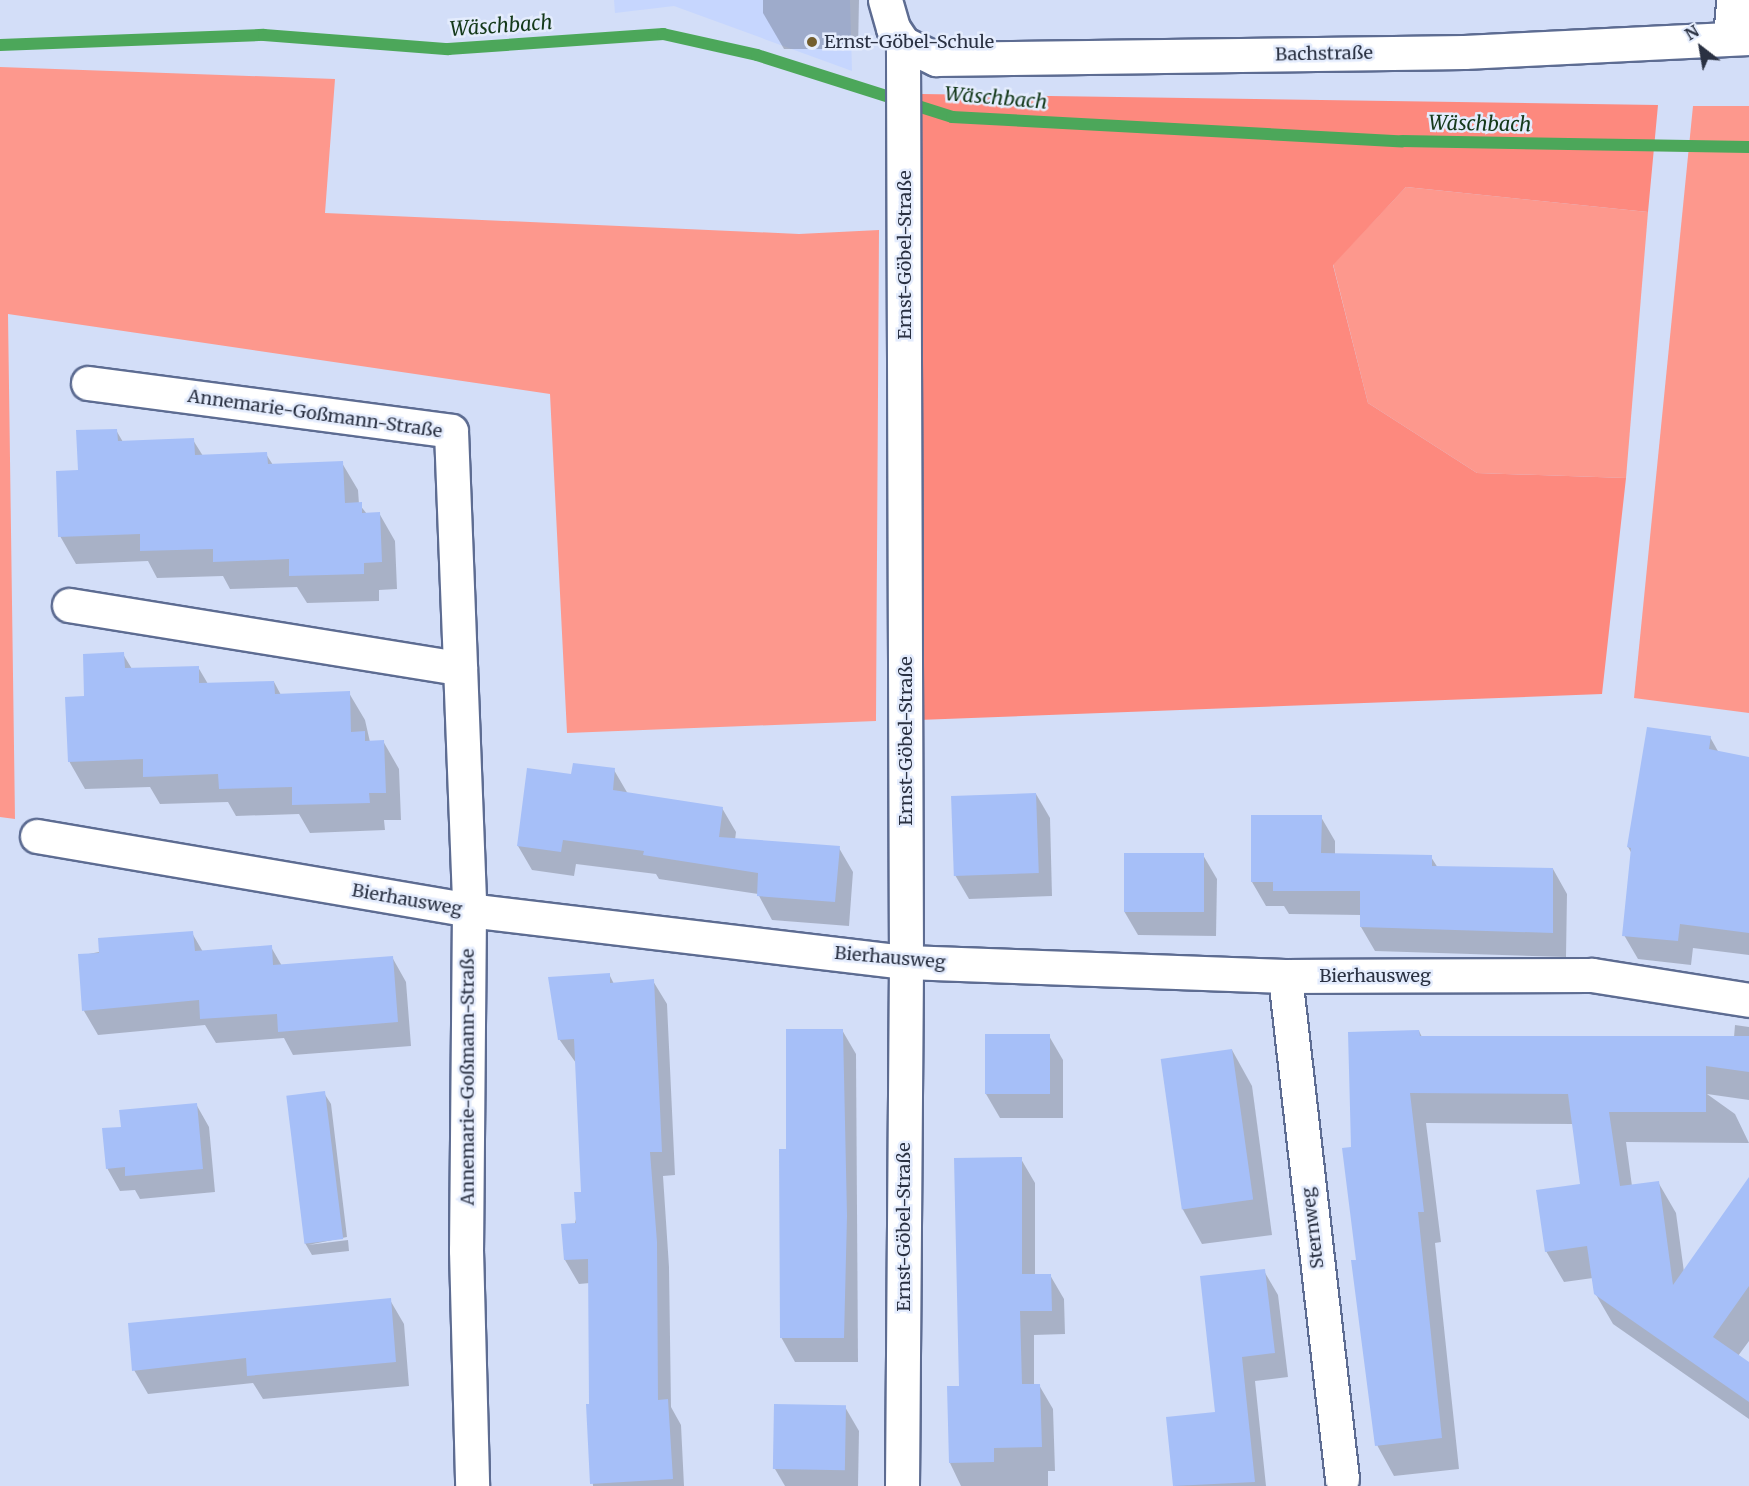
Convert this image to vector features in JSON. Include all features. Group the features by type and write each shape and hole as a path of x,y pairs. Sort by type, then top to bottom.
{"street":[{"name":"Ernst-Göbel-Straße","path":"885,0 903,55 904,124 906,962 902,1486"},
{"path":"1733,0 1740,38"},
{"name":"Bachstraße","path":"903,55 936,59 1464,52 1740,38"},
{"name":"Annemarie-Goßmann-Straße","path":"88,383 451,431 469,910 466,1250 472,1486"},
{"path":"69,605 460,668"},
{"name":"Bierhausweg","path":"37,836 469,910 906,962 1285,976 1592,975 1749,1000"},
{"name":"Sternweg","path":"1285,976 1342,1479"}],"shaded area":[{"name":"Ernst-Göbel-Schule","path":"614,0 850,0 852,71 674,6 615,13"},
{"path":"0,67 335,79 325,213 799,234 879,230 876,721 567,733 550,394 8,314 15,819 0,817"},
{"path":"922,94 1658,105 1648,212 1406,187 1333,265 1368,403 1477,473 1626,478 1602,694 918,720"},
{"path":"1693,106 1749,106 1749,713 1634,698"},
{"path":"1406,187 1648,212 1626,478 1477,473 1368,403 1333,264"}],"building":[{"path":"117,429 118,441 194,438 195,455 267,452 268,464 343,461 345,503 362,502 362,513 380,512 382,562 364,563 364,574 289,576 289,559 213,562 213,549 140,551 140,534 58,537 56,471 78,470 76,430"},
{"path":"124,652 125,668 199,666 199,683 274,681 275,694 350,691 351,732 365,731 365,741 384,740 386,793 369,793 370,803 292,805 292,787 219,789 218,774 143,777 143,759 68,762 65,697 84,696 83,654"},
{"path":"1647,727 1711,736 1709,749 1749,757 1749,933 1680,924 1678,941 1622,936 1631,848 1627,847"},
{"path":"573,763 615,768 613,790 723,807 719,837 840,846 835,902 757,896 758,873 643,855 644,851 563,840 561,852 517,846 527,768 571,774"},
{"path":"1036,793 1039,873 954,876 951,796"},
{"path":"1251,815 1322,815 1321,853 1432,855 1432,866 1553,868 1553,933 1360,927 1360,891 1273,891 1273,882 1251,882"},
{"path":"1124,853 1204,853 1204,912 1124,912"},
{"path":"193,931 195,951 272,945 273,965 393,956 398,1022 278,1032 277,1014 200,1019 199,1000 82,1011 78,954 99,953 98,938"},
{"path":"610,973 610,983 654,979 662,1152 650,1152 657,1242 658,1400 668,1399 673,1479 590,1484 586,1404 589,1404 588,1259 564,1260 561,1224 576,1223 574,1192 581,1192 574,1039 558,1040 548,977"},
{"path":"786,1029 843,1029 847,1216 844,1338 780,1338 779,1149 786,1149"},
{"path":"1419,1030 1420,1036 1749,1036 1749,1072 1706,1066 1706,1112 1609,1112 1620,1186 1659,1181 1673,1285 1749,1177 1749,1286 1713,1337 1749,1362 1749,1402 1594,1294 1587,1246 1545,1252 1536,1190 1580,1184 1568,1094 1410,1093 1424,1212 1418,1212 1442,1438 1375,1446 1351,1260 1356,1260 1342,1148 1351,1147 1348,1032"},
{"path":"985,1034 1050,1034 1050,1094 985,1094"},
{"path":"1232,1049 1253,1200 1182,1210 1161,1059"},
{"path":"325,1091 343,1239 304,1244 286,1096"},
{"path":"197,1103 203,1169 125,1176 125,1167 106,1169 102,1128 121,1127 119,1110"},
{"path":"1022,1157 1022,1274 1051,1274 1052,1311 1020,1311 1022,1384 1040,1384 1042,1447 994,1448 994,1462 949,1463 947,1386 959,1386 954,1158"},
{"path":"1265,1269 1275,1353 1242,1357 1255,1482 1173,1486 1166,1417 1215,1412 1200,1276"},
{"path":"391,1298 396,1362 247,1376 246,1358 132,1371 128,1323"},
{"path":"774,1404 846,1405 845,1470 773,1469"}],"waterway":[{"name":"Wäschbach","path":"0,45 264,35 448,49 663,34 757,55 952,117 1402,141 1749,147"}],"place":[{"name":"Ernst-Göbel-Schule","path":"812,42"}]}
